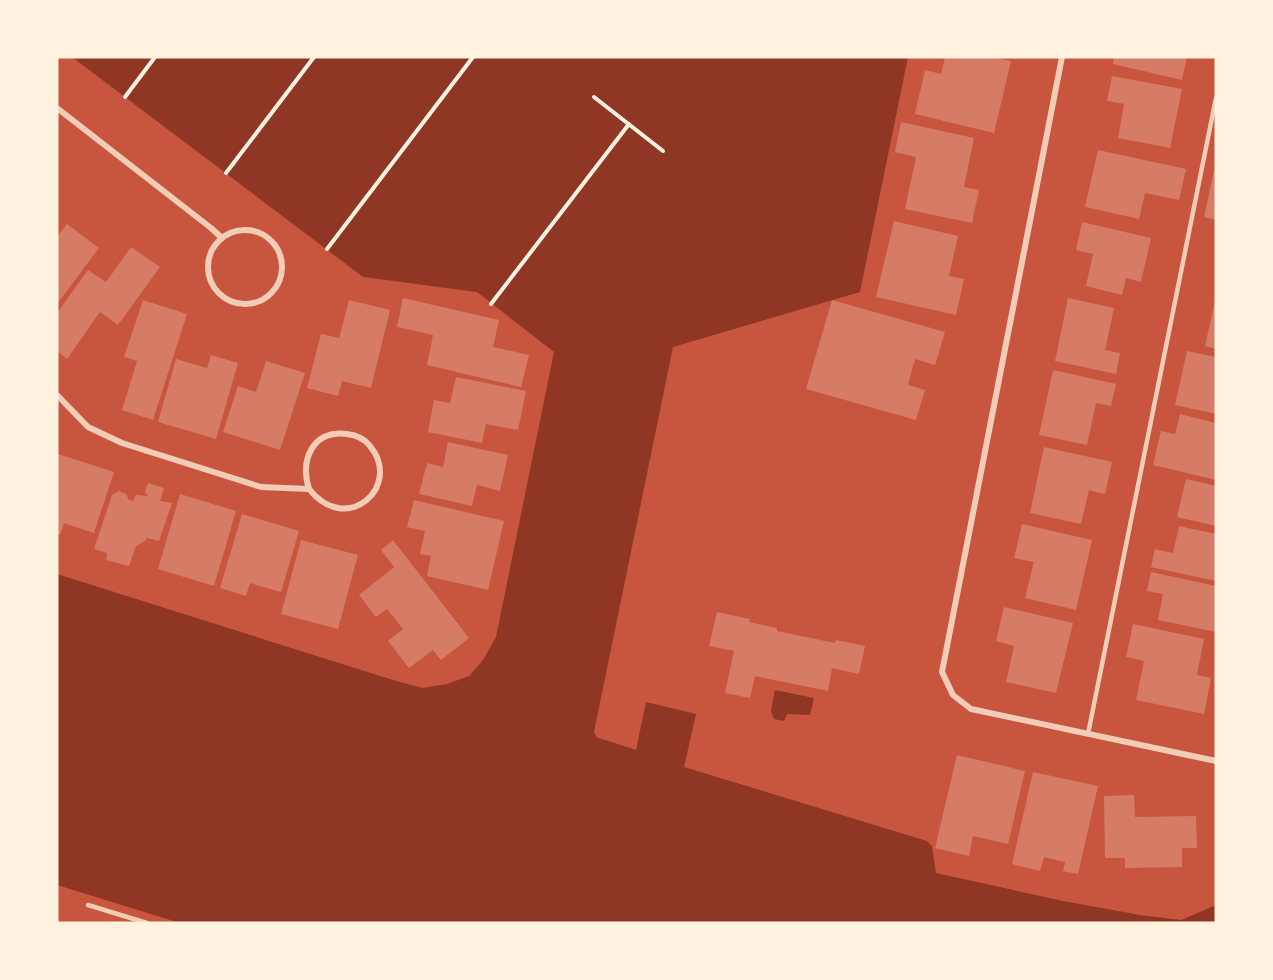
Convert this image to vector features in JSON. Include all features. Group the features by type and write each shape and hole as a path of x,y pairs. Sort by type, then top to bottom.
{"street":[{"path":"1062,57 942,672 953,695 971,710 1216,761"},
{"path":"57,108 222,238"},
{"path":"248,230 261,233 272,241 280,252 283,266 281,280 274,292 263,301 250,305 236,304 223,298 214,288 208,276 208,261 213,248 222,238 234,231 248,230"},
{"path":"57,395 88,427 122,443 261,487 309,489"},
{"path":"339,433 354,434 367,441 376,453 381,467 379,482 372,495 360,505 346,509 331,508 318,501 309,489 304,475 306,460 313,446 324,437 339,433"}],"lane":[{"path":"1088,734 1216,98"},
{"path":"88,905 147,923"}],"path":[{"path":"125,97 155,57"},
{"path":"226,173 314,57"},
{"path":"327,249 473,57"},
{"path":"594,97 663,151"},
{"path":"490,304 629,124"}],"shaded area":[{"path":"72,57 908,57 860,292 673,347 594,732 596,737 636,750 646,702 696,714 684,767 927,841 932,846 936,873 1063,901 1181,920 1216,905 1216,923 180,923 57,885 57,574 422,688 447,684 469,676 483,660 496,637 554,352 477,292 363,277"},
{"path":"775,690 814,698 810,715 787,714 784,721 774,719 771,711"}],"building":[{"path":"945,57 993,57 1011,61 994,133 915,114 925,70 941,74"},
{"path":"1114,57 1187,57 1182,80 1113,64"},
{"path":"1112,76 1182,89 1170,148 1118,138 1124,104 1107,101"},
{"path":"901,122 974,138 964,187 979,190 972,223 905,209 916,157 895,152"},
{"path":"1098,150 1186,169 1179,200 1145,193 1139,219 1085,207"},
{"path":"1216,166 1216,220 1204,217"},
{"path":"894,221 958,236 949,276 964,279 956,315 876,297"},
{"path":"1082,222 1151,238 1141,282 1126,278 1122,295 1086,286 1093,254 1076,250"},
{"path":"67,224 99,248 57,304 57,237"},
{"path":"131,247 160,267 118,325 100,312 67,359 57,351 57,313 88,270 106,282"},
{"path":"403,298 499,320 493,347 529,355 521,387 427,365 433,335 397,327"},
{"path":"1068,298 1114,308 1105,350 1120,353 1116,374 1055,361"},
{"path":"143,300 187,314 153,420 122,410 137,361 124,357"},
{"path":"349,300 390,310 371,388 342,381 338,396 307,388 321,334 339,338"},
{"path":"832,300 945,332 935,365 915,359 908,385 925,390 916,420 806,389"},
{"path":"1216,302 1216,349 1205,346"},
{"path":"1187,351 1216,357 1216,414 1175,405"},
{"path":"211,355 238,363 216,439 158,422 176,359 207,368"},
{"path":"266,361 305,373 280,450 223,432 238,386 256,392"},
{"path":"1053,370 1116,384 1111,406 1096,403 1087,445 1039,435"},
{"path":"456,377 526,391 518,430 486,424 482,443 428,432 434,400 450,403"},
{"path":"1180,414 1216,423 1216,480 1153,465 1161,431 1175,434"},
{"path":"448,442 508,455 500,491 477,485 472,506 419,494 427,463 443,467"},
{"path":"1044,447 1112,462 1105,494 1089,490 1081,524 1030,513"},
{"path":"58,454 114,472 94,533 64,523 60,535 57,534"},
{"path":"1186,479 1216,486 1216,526 1177,517"},
{"path":"148,483 164,488 160,501 172,503 159,541 147,538 136,546 129,566 106,560 107,553 94,549 112,495 119,491 133,501 136,495 148,496 145,492"},
{"path":"180,494 236,511 214,586 158,569"},
{"path":"414,500 504,521 488,590 427,576 431,556 420,554 425,531 407,527"},
{"path":"242,514 299,531 281,592 250,583 246,596 220,588"},
{"path":"1022,524 1092,540 1076,610 1025,598 1034,562 1014,558"},
{"path":"1179,526 1216,534 1216,581 1151,567 1155,549 1173,553"},
{"path":"301,540 358,555 338,629 281,614"},
{"path":"393,540 469,638 441,660 433,650 409,668 388,641 403,629 387,609 376,617 359,595 394,567 381,550"},
{"path":"1151,572 1216,586 1216,632 1158,620 1163,594 1147,591"},
{"path":"1004,607 1073,623 1056,693 1006,682 1014,646 996,641"},
{"path":"717,612 750,619 749,622 777,628 777,631 835,643 836,640 865,646 859,674 832,668 828,691 755,676 750,698 725,693 734,651 709,646"},
{"path":"1133,624 1204,639 1197,675 1211,678 1204,714 1136,700 1144,661 1126,657"},
{"path":"957,755 1025,771 1008,844 973,836 969,856 935,848"},
{"path":"1033,772 1098,786 1078,874 1063,871 1065,862 1044,857 1040,871 1012,864"},
{"path":"1134,795 1135,817 1196,816 1197,848 1182,848 1182,867 1125,868 1125,858 1105,858 1104,796"}]}
